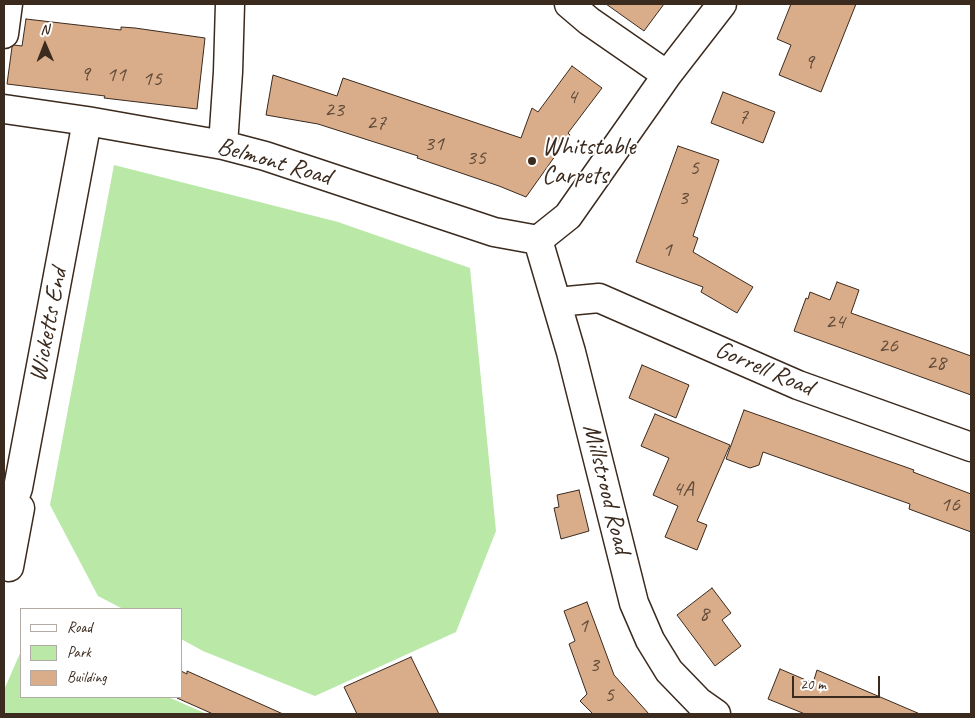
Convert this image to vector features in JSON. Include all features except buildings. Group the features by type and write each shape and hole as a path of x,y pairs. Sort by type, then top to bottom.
{"street":[{"path":"4,34 8,4"},
{"path":"223,145 230,4"},
{"path":"569,4 589,22 666,75"},
{"path":"538,240 568,216 666,75 722,4"},
{"name":"Belmont Road","path":"4,109 87,121 223,145 265,156 494,232 538,240"},
{"name":"Wicketts End","path":"4,527 11,486 78,174 87,121"},
{"path":"9,566 66,258 78,174"},
{"name":"Millstrood Road","path":"538,240 557,302 634,602 650,640 669,671 699,702 716,714"},
{"name":"Gorrell Road","path":"557,302 599,298 798,385 971,448"}],"green space":[{"path":"114,165 338,222 470,268 496,531 456,632 315,696 203,651 182,640 182,608 121,608 98,596 50,505"},
{"path":"20,653 20,698 170,698 207,714 4,714 4,690"}],"place":[{"name":"Whitstable Carpets","path":"532,161"}]}
